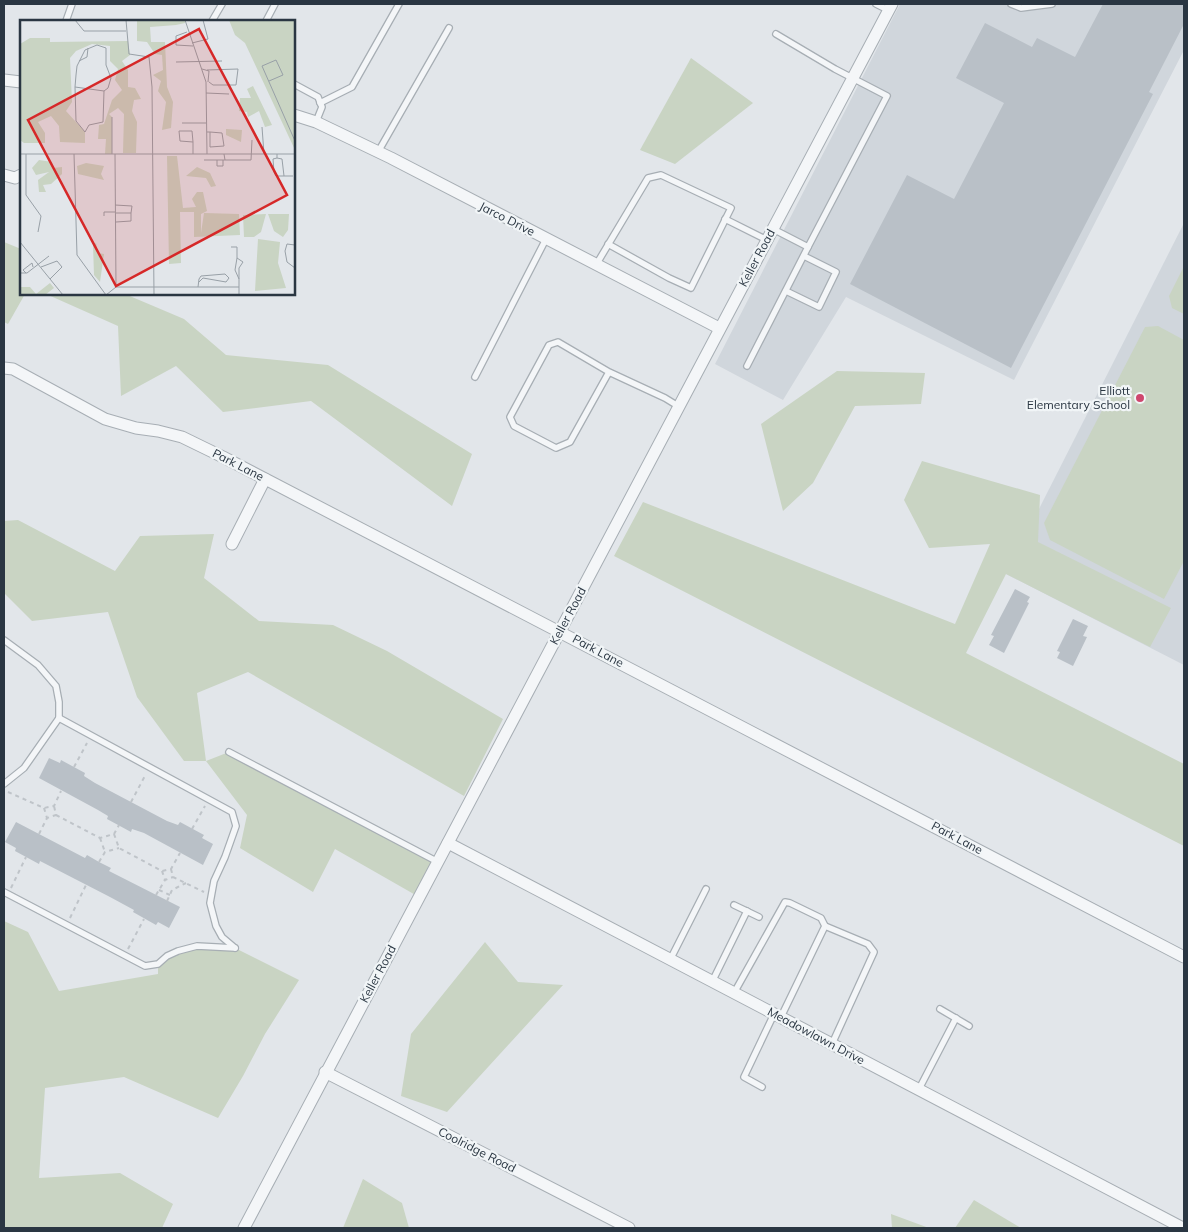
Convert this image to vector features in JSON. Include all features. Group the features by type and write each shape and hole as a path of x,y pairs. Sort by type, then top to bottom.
{"street":[{"name":"Keller Road","path":"244,1228 890,7"},
{"path":"4,80 20,82"},
{"name":"Jarco Drive","path":"295,116 316,122 378,152 719,328"},
{"path":"4,176 15,178 20,176"},
{"name":"Park Lane","path":"4,368 13,370 105,419 136,428 182,437 560,631 1184,957"},
{"path":"232,544 265,479"},
{"name":"Meadowlawn Drive","path":"448,843 1183,1228"},
{"name":"Coolridge Road","path":"326,1072 629,1228"}],"lane":[{"path":"66,20 72,4"},
{"path":"213,20 222,4"},
{"path":"267,20 275,4"},
{"path":"320,103 352,87 399,4"},
{"path":"876,4 890,7"},
{"path":"1011,4 1021,8 1052,4"},
{"path":"378,152 449,28"},
{"path":"747,366 887,96 776,34"},
{"path":"295,85 318,97 322,107 316,122"},
{"path":"596,265 608,244 648,178 661,175 731,208 691,288 608,244"},
{"path":"726,219 767,240"},
{"path":"773,230 808,247"},
{"path":"475,377 546,239"},
{"path":"786,291 818,307 836,272 804,256"},
{"path":"610,372 570,442 556,448 514,426 510,417 549,345 558,342 610,372 666,398 678,406"},
{"path":"4,640 38,665 56,686 59,702 59,718 24,768 4,784"},
{"path":"6,893 145,966 158,964 167,956 197,946 235,948 222,937 216,926 210,903 214,881 236,826 232,812 59,718"},
{"path":"230,752 438,863"},
{"path":"670,960 706,889"},
{"path":"734,993 785,902 820,918 825,926 868,944 874,952 832,1044"},
{"path":"734,905 759,917"},
{"path":"712,982 747,911"},
{"path":"762,1087 744,1077 825,926"},
{"path":"940,1009 969,1026"},
{"path":"919,1089 956,1018"}],"path":[{"path":"74,767 91,735"},
{"path":"131,802 150,767"},
{"path":"4,790 44,808 54,806"},
{"path":"56,815 54,806 62,791"},
{"path":"192,829 208,799"},
{"path":"39,834 47,818 44,808"},
{"path":"47,818 56,815 100,838 114,834"},
{"path":"118,825 114,834 119,848 162,871 171,869 180,853"},
{"path":"99,862 104,852 100,838"},
{"path":"104,852 119,848"},
{"path":"6,893 26,857"},
{"path":"171,869 174,877 211,896"},
{"path":"162,871 165,880"},
{"path":"156,895 165,880 174,877"},
{"path":"167,901 172,890 186,883"},
{"path":"67,925 86,885"},
{"path":"159,890 170,895"},
{"path":"125,955 144,919"}],"shaded area":[{"path":"900,4 1184,4 1184,50 1014,380 846,297 783,400 715,364"},
{"name":"Elliott Elementary School","path":"1184,223 1184,665 1006,574"}],"green space":[{"path":"691,58 753,103 675,164 640,150"},
{"path":"4,242 20,249 20,295 24,295 8,324 4,322"},
{"path":"1184,266 1184,314 1172,308 1169,296"},
{"path":"48,295 127,295 184,319 226,355 328,365 472,454 452,506 311,401 223,412 176,366 121,396 118,326"},
{"name":"Elliott Elementary School","path":"1158,326 1184,340 1184,561 1164,599 1050,540 1044,523 1145,327"},
{"path":"837,371 925,373 921,404 855,406 813,483 783,511 761,424"},
{"path":"922,461 1040,495 1038,542 1171,608 1150,647 1006,574 966,653 1184,764 1184,846 614,556 643,502 955,624 990,544 929,548 904,500"},
{"path":"18,520 115,571 140,536 214,534 204,578 259,621 333,625 387,651 503,719 464,796 248,672 197,693 206,761 184,761 137,697 108,612 32,621 4,593 4,521"},
{"path":"229,752 438,863 419,897 335,849 313,892 240,848 247,815 206,761"},
{"path":"4,921 28,932 59,991 158,974 158,964 167,956 197,946 235,948 299,980 265,1034 218,1118 124,1077 45,1088 39,1178 120,1173 173,1204 162,1228 4,1228"},
{"path":"485,942 518,982 563,985 447,1112 401,1096 411,1034"},
{"path":"363,1179 402,1203 409,1228 343,1228"},
{"path":"974,1200 1021,1228 955,1228"},
{"path":"891,1214 929,1228 892,1228"}],"building":[{"path":"1103,4 1184,4 1184,24 1149,92 1153,94 1011,368 850,284 907,175 954,199 1004,103 956,78 985,23 1032,47 1037,38 1075,57"},
{"path":"1015,589 1030,597 1027,602 1029,603 1004,653 989,645 994,636 991,635"},
{"path":"1073,619 1088,626 1083,636 1087,637 1073,666 1057,658 1060,652 1057,651"},
{"path":"49,758 60,763 61,760 85,773 84,776 95,783 167,821 178,825 180,822 204,835 202,838 213,844 203,865 144,833 132,829 131,832 107,819 108,816 98,810 39,778"},
{"path":"16,822 85,858 87,855 111,868 109,871 180,907 169,928 158,922 156,925 110,897 40,861 39,864 15,851 16,848 5,842"}],"place":[{"name":"Elliott Elementary School","path":"1140,398"}]}
